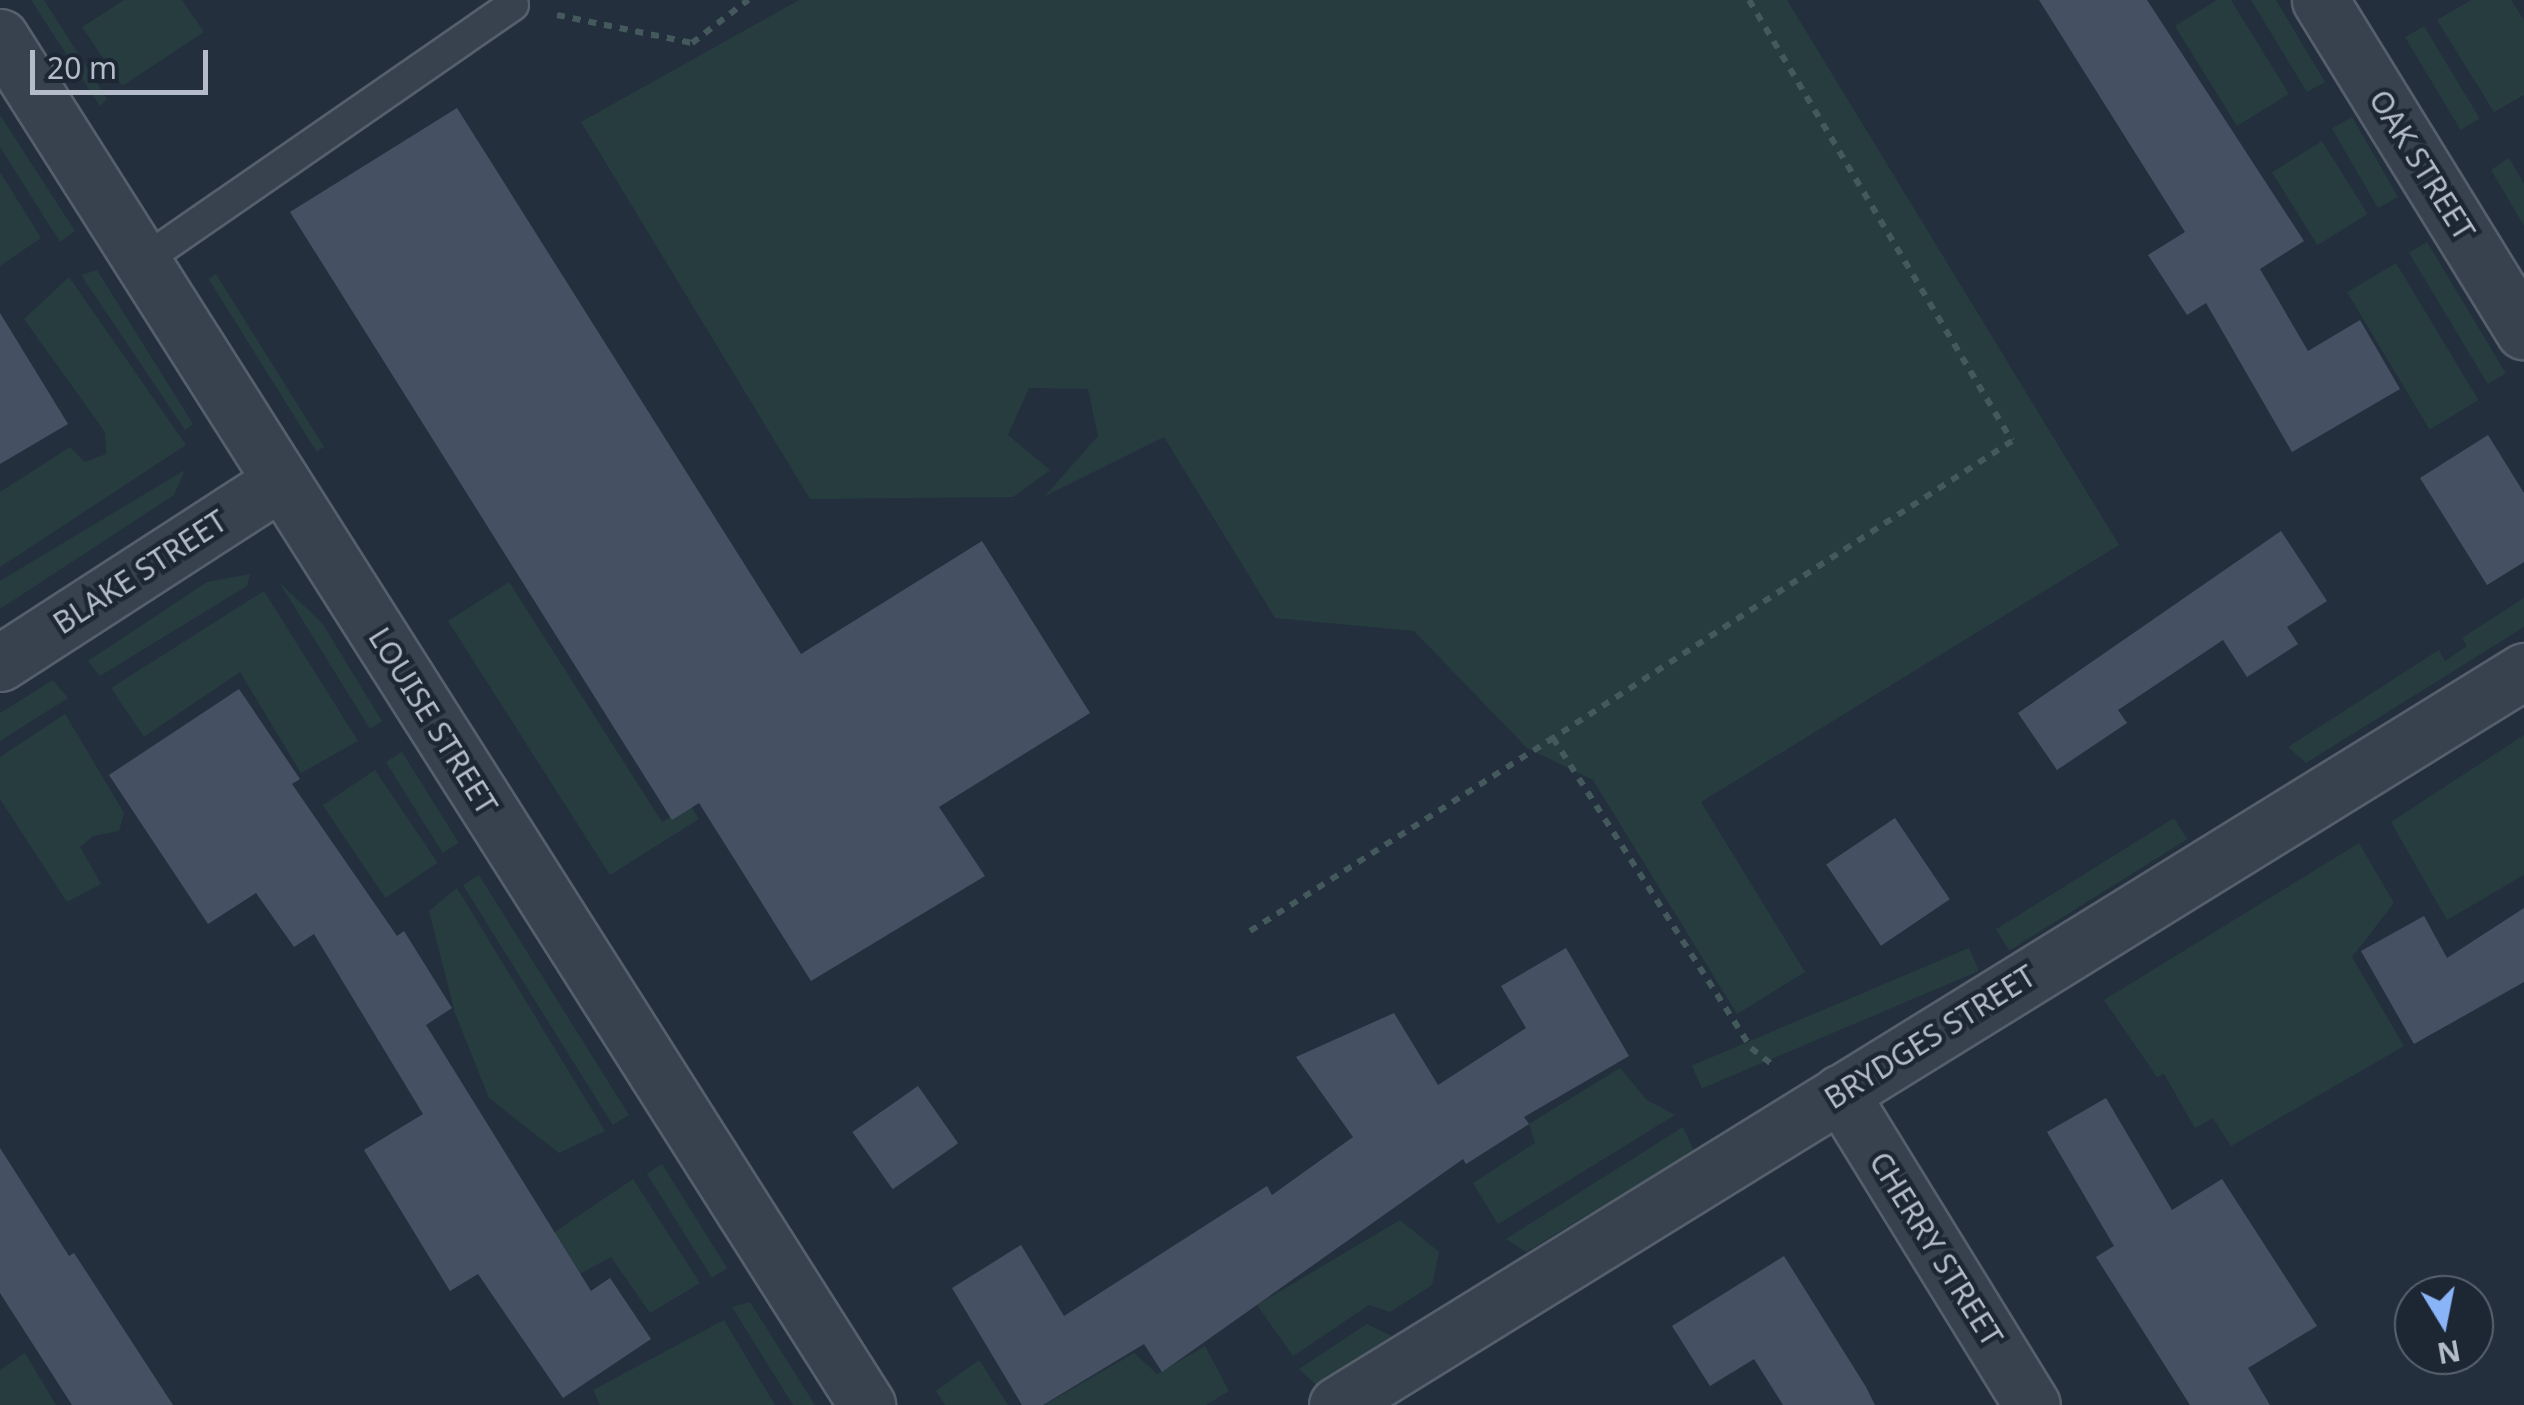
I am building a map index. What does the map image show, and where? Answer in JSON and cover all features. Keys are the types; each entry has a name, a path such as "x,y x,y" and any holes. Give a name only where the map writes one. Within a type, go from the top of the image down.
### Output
{"street":[{"name":"OAK STREET","path":"2320,0 2524,331"},
{"name":"LOUISE STREET","path":"0,36 867,1405"},
{"name":"BLAKE STREET","path":"0,662 282,481"},
{"name":"BRYDGES STREET","path":"1337,1405 2524,671"},
{"name":"CHERRY STREET","path":"1840,1093 2032,1405"}],"lane":[{"path":"142,262 513,5"}],"path":[{"path":"513,5 692,44 748,0"},
{"path":"1250,931 2012,441 1749,0"},
{"path":"1554,738 1751,1048 1773,1065"}],"green space":[{"path":"31,0 44,0 107,99 100,106"},
{"path":"124,0 182,0 204,32 122,86 82,27"},
{"path":"799,0 1787,0 2119,545 1701,802 1805,972 1737,1014 1593,780 1527,748 1414,631 1275,618 1164,437 1045,496 1098,436 1088,389 1029,388 1008,435 1050,470 1013,497 810,499 581,122"},
{"path":"2217,0 2231,0 2289,94 2237,126 2175,26"},
{"path":"2251,0 2276,0 2325,82 2307,92"},
{"path":"2471,0 2511,0 2524,20 2524,95 2494,112 2437,20"},
{"path":"2424,26 2480,119 2461,130 2405,37"},
{"path":"0,115 75,231 60,242 0,147"},
{"path":"2352,117 2398,197 2378,208 2332,129"},
{"path":"2322,141 2368,214 2318,245 2272,172"},
{"path":"2509,158 2524,184 2524,226 2491,170"},
{"path":"0,172 41,238 0,266"},
{"path":"2427,242 2506,373 2488,384 2409,253"},
{"path":"2396,263 2478,400 2430,430 2347,292"},
{"path":"97,270 193,424 185,430 81,275"},
{"path":"216,274 324,447 316,452 208,279"},
{"path":"69,277 186,445 0,567 0,492 70,447 85,462 106,454 105,432 24,319"},
{"path":"185,470 174,495 0,609 0,581"},
{"path":"250,574 247,586 100,676 88,661 207,582"},
{"path":"279,582 322,623 382,721 370,729"},
{"path":"509,582 662,822 690,805 699,819 610,875 448,621"},
{"path":"264,591 358,741 301,773 240,672 144,737 111,688"},
{"path":"2524,598 2524,627 2306,763 2288,747 2439,650 2445,661 2467,646 2462,638"},
{"path":"53,680 68,698 0,741 0,713"},
{"path":"65,714 124,813 119,831 93,836 80,847 101,884 67,902 0,799 0,757"},
{"path":"2524,735 2524,875 2447,920 2391,822"},
{"path":"402,752 459,843 443,853 386,762"},
{"path":"375,770 438,863 385,898 323,805"},
{"path":"2174,818 2187,839 2009,950 1996,929"},
{"path":"2359,843 2394,903 2352,957 2404,1046 2231,1146 2213,1118 2195,1128 2164,1074 2157,1077 2104,1000"},
{"path":"479,875 629,1115 613,1125 463,885"},
{"path":"457,888 605,1131 559,1153 489,1098 455,1013 429,911"},
{"path":"1969,948 1979,971 1702,1089 1692,1066"},
{"path":"1620,1068 1647,1100 1675,1115 1498,1224 1473,1183 1535,1143 1529,1124"},
{"path":"1683,1127 1694,1151 1526,1252 1506,1239"},
{"path":"662,1164 727,1268 712,1278 647,1174"},
{"path":"633,1179 700,1283 650,1313 611,1257 539,1296 519,1256"},
{"path":"1400,1220 1439,1252 1432,1285 1390,1312 1369,1305 1293,1356 1257,1305"},
{"path":"750,1302 815,1405 793,1405 732,1307"},
{"path":"724,1320 775,1405 600,1405 593,1390"},
{"path":"1367,1324 1392,1336 1316,1385 1299,1369"},
{"path":"1205,1346 1229,1391 1206,1405 1044,1405 1134,1353 1157,1374"},
{"path":"25,1353 56,1405 0,1405 0,1370"},
{"path":"979,1360 1008,1405 945,1405 936,1391"}],"building":[{"path":"2039,0 2147,0 2304,241 2260,269 2308,351 2360,320 2400,389 2292,452 2206,303 2187,315 2148,255 2185,232"},
{"path":"457,108 801,654 982,541 1090,713 939,807 985,876 811,981 699,803 672,820 290,212"},
{"path":"0,313 68,424 0,464"},
{"path":"2488,435 2524,493 2524,562 2487,585 2420,478"},
{"path":"2281,531 2327,601 2287,627 2298,644 2247,677 2223,640 2118,710 2127,723 2057,770 2018,713"},
{"path":"239,689 300,779 292,784 397,936 404,931 452,1008 426,1025 591,1291 610,1278 651,1339 563,1398 478,1274 450,1291 364,1150 423,1114 314,934 294,947 256,893 208,924 109,775"},
{"path":"1895,818 1950,899 1881,946 1826,864"},
{"path":"2524,908 2524,982 2414,1044 2361,951 2424,916 2447,958"},
{"path":"1566,948 1629,1056 1524,1117 1529,1124 1466,1164 1463,1159 1162,1372 1144,1344 1043,1405 1022,1405 952,1288 1021,1245 1064,1316 1267,1186 1272,1195 1353,1137 1296,1057 1394,1013 1438,1085 1526,1028 1501,986"},
{"path":"918,1086 958,1143 893,1189 852,1132"},
{"path":"2106,1098 2172,1210 2222,1179 2317,1326 2248,1368 2270,1405 2190,1405 2096,1257 2114,1246 2047,1132"},
{"path":"0,1148 69,1256 74,1253 173,1405 72,1405 0,1293"},
{"path":"1784,1256 1875,1405 1783,1405 1754,1359 1710,1386 1672,1326"}]}
